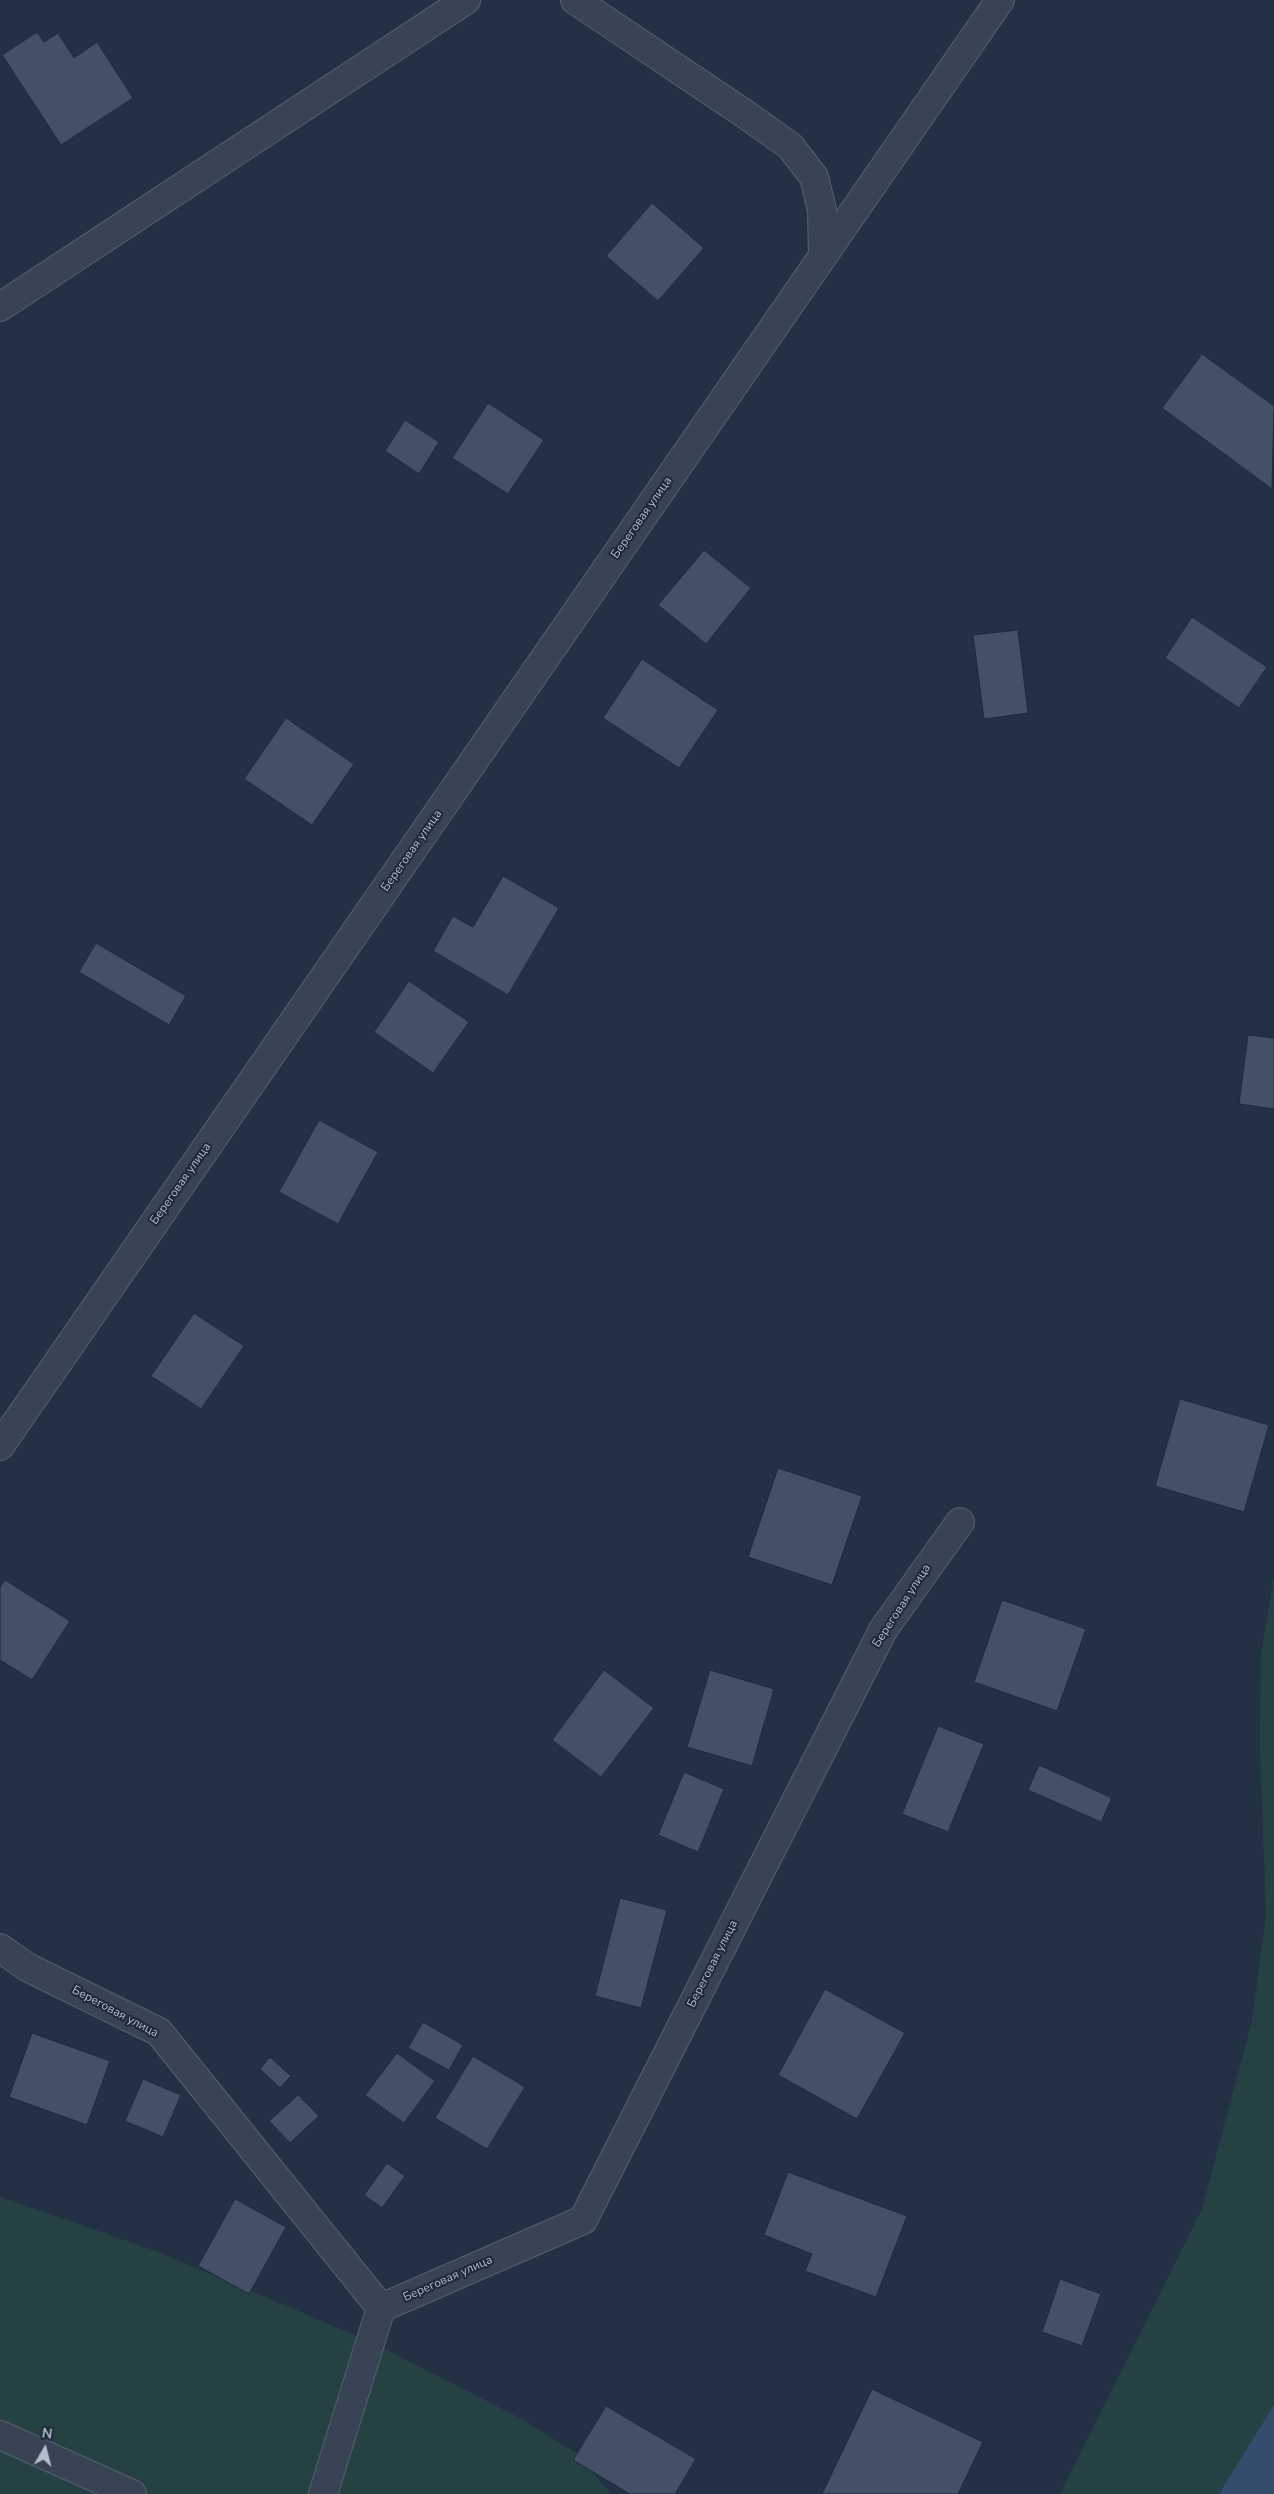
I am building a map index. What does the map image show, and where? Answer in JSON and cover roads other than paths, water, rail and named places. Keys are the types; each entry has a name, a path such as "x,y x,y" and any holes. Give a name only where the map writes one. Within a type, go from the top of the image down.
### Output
{"street":[{"path":"0,307 466,0"},
{"path":"575,0 790,146 814,176 822,210 823,256"},
{"name":"Береговая улица","path":"0,1446 1000,0"},
{"name":"Береговая улица","path":"0,1948 27,1967 159,2032 381,2308 583,2220 883,1630 960,1522"},
{"path":"323,2494 381,2308"},
{"path":"0,2435 132,2494"}],"water":[{"path":"1274,2405 1274,2494 1219,2494"}]}
